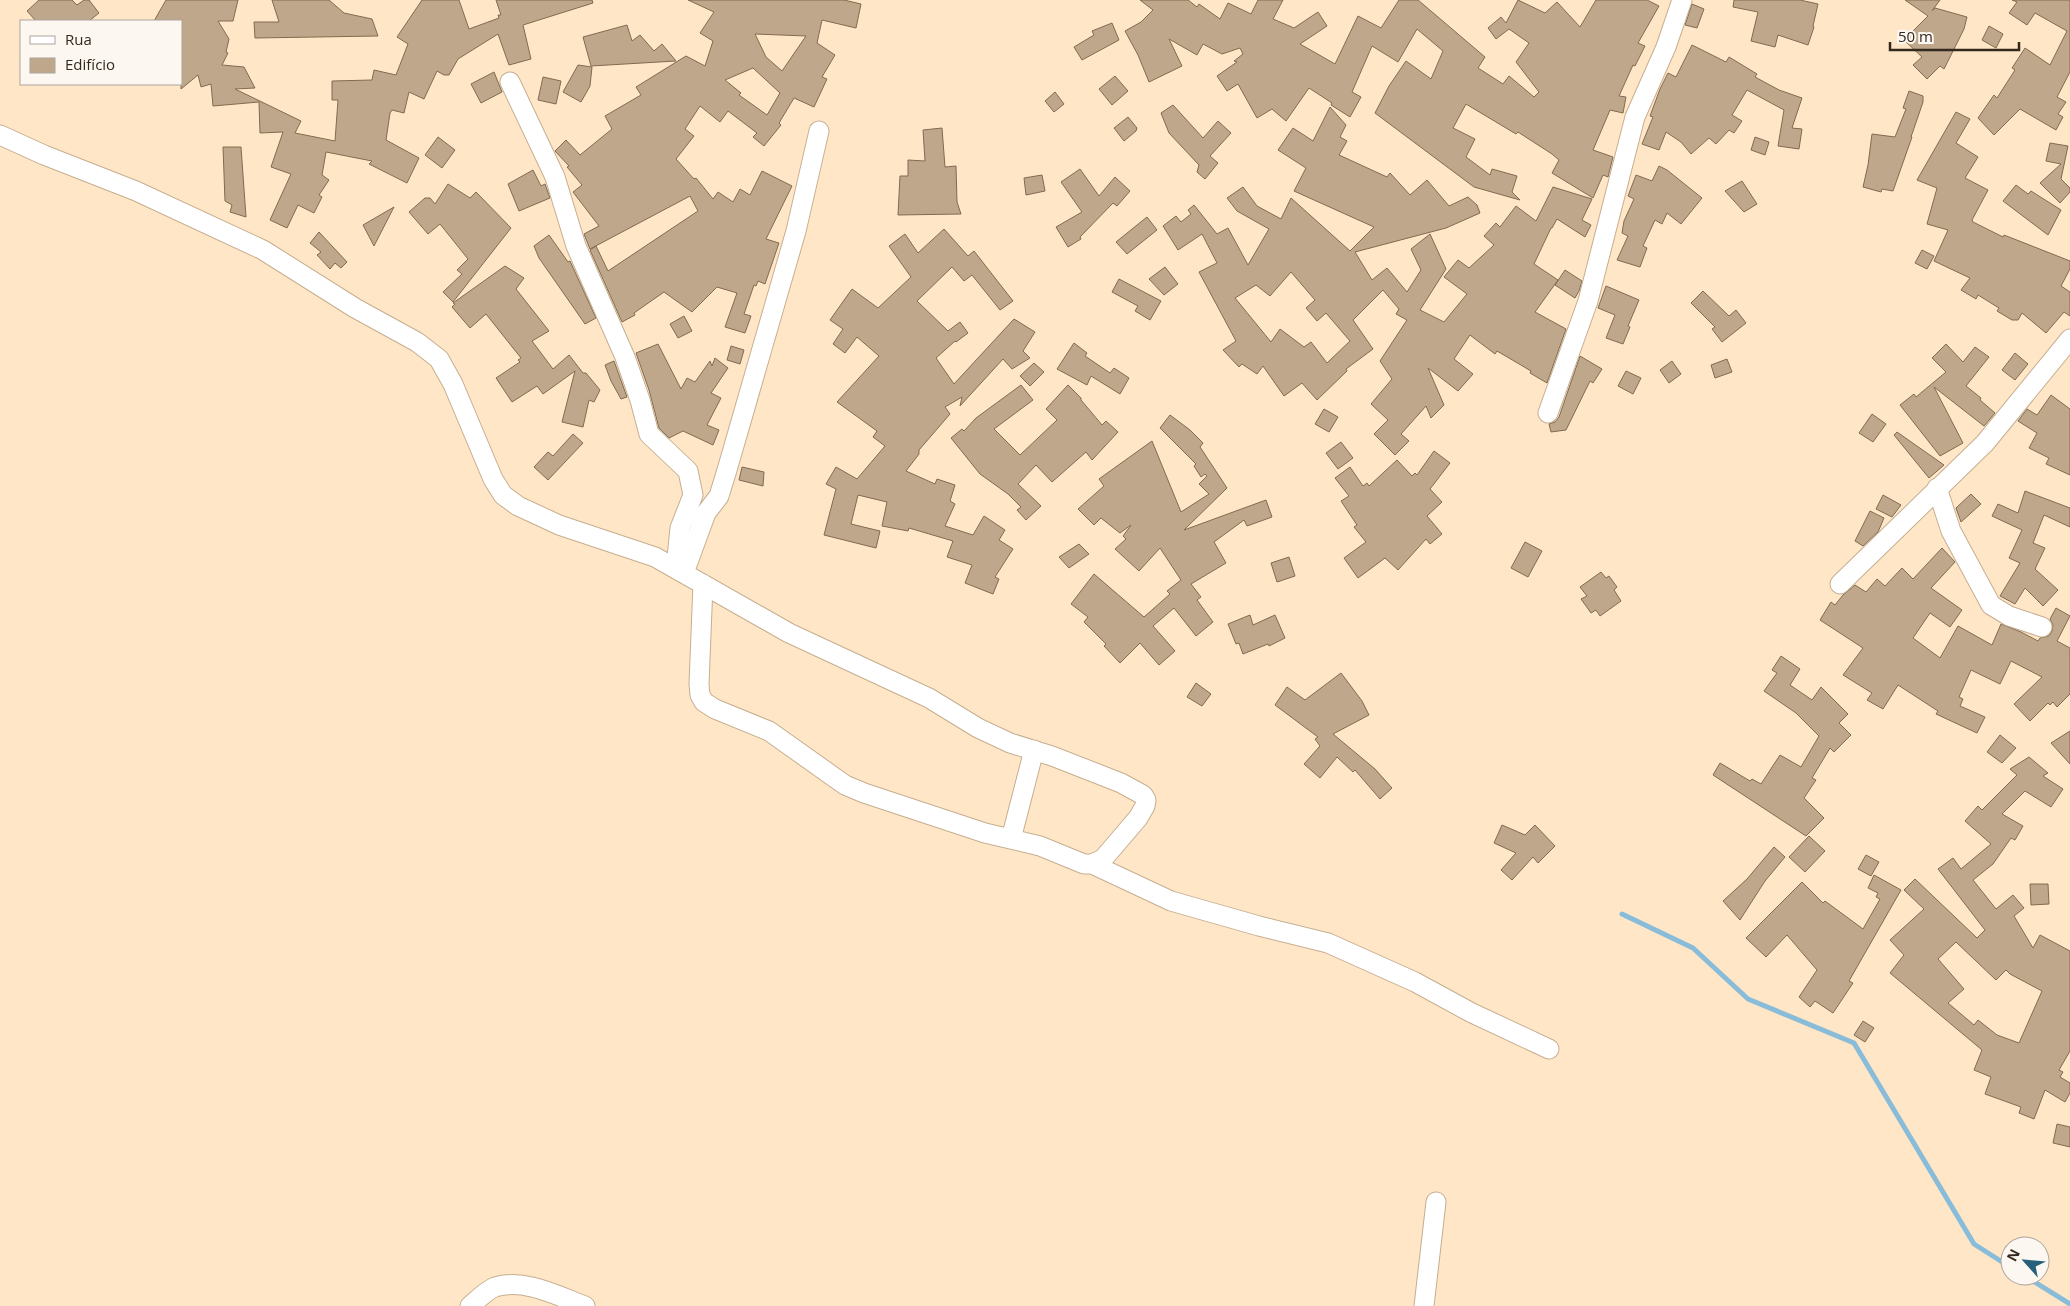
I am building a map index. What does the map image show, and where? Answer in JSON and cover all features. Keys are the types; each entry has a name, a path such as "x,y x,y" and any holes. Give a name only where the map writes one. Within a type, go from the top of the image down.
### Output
{"street":[{"path":"1548,412 1588,301 1635,117 1666,47 1682,0"},
{"path":"510,82 555,177 576,246 625,357 640,400 649,434 688,470 693,495 680,528 680,570"},
{"path":"680,570 706,513 719,496 728,470 796,232 819,131"},
{"path":"0,135 136,192 263,250 355,308 416,342 439,359 453,384 493,480 503,494 518,506 558,524 655,557 680,570 788,633 929,698 978,728 1010,743 1034,750 1121,783 1143,794 1146,800 1145,806 1138,818 1103,859 1092,864 1084,864 1040,846 975,830 845,785 769,730 715,709 704,702 700,695 699,684 703,584"},
{"path":"1840,584 1985,443 2070,339"},
{"path":"1937,488 1951,531 1991,605 2009,616 2042,626"},
{"path":"1011,839 1034,750"},
{"path":"1092,864 1170,901 1328,943 1415,982 1472,1014 1549,1049"},
{"path":"1424,1306 1436,1202"},
{"path":"470,1306 494,1288 512,1284 529,1286 585,1306"}],"building":[{"path":"39,0 72,0 77,5 84,0 89,0 99,13 90,20 35,20 27,11"},
{"path":"166,0 238,0 233,21 218,21 229,39 226,52 228,53 222,65 244,67 255,88 235,89 301,121 295,133 335,141 338,100 332,100 332,81 372,80 374,70 396,75 408,44 397,37 422,0 459,0 469,29 499,18 498,15 501,15 496,0 592,0 593,3 523,25 531,59 509,65 498,34 458,59 449,75 444,75 437,71 424,99 409,92 404,113 392,110 390,113 386,140 419,158 407,183 369,164 372,161 326,152 322,175 329,180 319,195 322,197 314,213 298,205 287,228 270,220 291,174 271,167 283,132 260,133 259,102 213,106 211,84 201,87 198,75 181,89 182,20 155,20"},
{"path":"272,0 329,0 344,13 372,19 378,36 255,38 254,22 279,22"},
{"path":"688,0 844,0 861,4 856,28 822,20 817,43 835,55 822,77 827,79 814,107 794,98 779,123 781,125 764,146 753,137 757,133 728,111 720,122 700,106 685,129 694,136 676,159 694,179 696,178 713,199 718,192 733,202 740,189 750,195 762,171 792,186 766,239 779,243 765,284 758,281 756,286 754,285 744,314 751,316 745,333 725,327 737,293 717,287 692,312 664,292 634,313 635,315 622,322 590,250 596,246 608,271 698,211 690,196 590,249 584,234 599,226 573,192 582,185 567,167 569,166 555,151 566,140 580,155 612,129 605,116 641,95 636,87 686,56 705,66 713,41 700,33 714,12","holes":["755,34 806,36 782,71 766,57","753,68 780,93 767,115 739,95 741,93 725,80"]},
{"path":"1140,0 1188,0 1197,7 1199,4 1220,19 1228,3 1251,14 1258,0 1283,0 1273,19 1294,28 1318,12 1327,26 1300,44 1335,64 1358,16 1381,28 1399,0 1418,0 1485,57 1478,68 1503,84 1509,76 1534,97 1539,92 1516,62 1529,43 1509,29 1496,39 1488,28 1501,17 1506,23 1518,0 1545,13 1557,2 1580,27 1596,0 1647,0 1659,6 1638,43 1645,46 1635,66 1633,65 1619,96 1626,97 1623,113 1610,110 1593,150 1613,157 1608,177 1603,175 1593,198 1552,173 1559,160 1552,154 1518,132 1516,134 1466,104 1453,128 1475,139 1466,157 1490,175 1492,169 1517,176 1512,192 1520,200 1474,187 1375,113 1389,86 1406,61 1431,79 1443,51 1417,29 1398,62 1372,46 1352,92 1361,97 1350,117 1309,88 1286,121 1272,109 1257,118 1238,84 1227,91 1217,76 1237,62 1234,61 1243,54 1240,48 1222,54 1203,44 1197,55 1169,39 1182,66 1149,82 1138,55 1125,31 1141,22 1153,10"},
{"path":"1734,0 1800,0 1818,4 1814,27 1808,45 1778,35 1775,47 1751,41 1758,12 1733,7"},
{"path":"1905,0 1940,0 1932,11 1935,8 1967,17 1964,29 1944,69 1940,66 1927,79 1913,65 1922,57 1904,40 1928,16"},
{"path":"2012,0 2070,0 2070,72 2057,97 2066,102 2058,114 2063,117 2056,130 2020,109 1994,135 1978,118 1994,95 1997,98 2015,70 2012,68 2025,48 2050,65 2067,31 2035,13 2027,25 2009,13 2017,2"},
{"path":"1692,4 1704,9 1697,28 1685,25"},
{"path":"1112,23 1119,40 1082,60 1074,47 1094,35 1092,31"},
{"path":"627,25 632,41 640,35 654,51 662,44 676,61 591,66 583,37"},
{"path":"1989,26 2003,34 1996,48 1982,40"},
{"path":"1692,45 1726,62 1729,57 1757,74 1755,77 1779,90 1802,98 1792,128 1802,129 1799,149 1778,146 1784,110 1747,90 1732,115 1742,121 1734,133 1729,130 1716,144 1709,138 1691,154 1681,142 1666,132 1659,150 1642,144 1653,117 1650,116 1668,73 1676,77"},
{"path":"578,65 592,67 590,86 581,102 563,92"},
{"path":"494,72 502,92 481,103 471,84"},
{"path":"1115,76 1128,91 1112,105 1099,89"},
{"path":"543,77 561,81 556,104 538,100"},
{"path":"1909,91 1923,96 1923,102 1893,191 1882,189 1881,192 1863,187 1872,134 1895,137 1906,109 1903,108"},
{"path":"1055,92 1064,104 1054,112 1045,101"},
{"path":"1173,105 1203,138 1218,121 1231,133 1210,156 1218,163 1205,179 1197,172 1199,165 1169,133 1161,113"},
{"path":"1330,107 1346,125 1340,137 1347,141 1339,155 1387,177 1390,173 1410,195 1427,180 1449,206 1468,197 1477,205 1480,213 1446,228 1355,252 1372,280 1387,268 1407,292 1421,270 1411,249 1430,234 1446,269 1420,310 1444,322 1467,294 1444,277 1458,260 1469,268 1494,245 1484,236 1496,223 1500,227 1516,206 1536,221 1553,187 1592,199 1582,220 1591,225 1585,237 1557,219 1534,264 1558,280 1535,312 1566,329 1547,383 1497,351 1495,354 1470,335 1454,359 1473,374 1458,391 1428,368 1444,405 1431,418 1426,406 1401,434 1409,441 1395,455 1374,434 1388,420 1371,404 1392,379 1380,361 1407,320 1396,314 1399,309 1383,290 1353,320 1373,349 1346,369 1347,371 1317,400 1302,383 1284,396 1263,366 1257,374 1242,364 1239,367 1223,350 1236,341 1199,272 1217,263 1202,234 1178,250 1163,226 1176,216 1181,222 1191,214 1188,210 1194,205 1217,234 1228,228 1248,265 1269,229 1237,211 1227,198 1243,187 1257,206 1281,219 1291,198 1350,251 1374,227 1294,191 1306,168 1278,150 1293,128 1313,141","holes":["1291,272 1315,300 1306,308 1317,321 1326,313 1350,341 1327,363 1311,342 1304,347 1280,329 1271,342 1235,298 1256,285 1270,296"]},
{"path":"1956,112 1970,119 1956,143 1978,157 1965,178 1988,190 1972,220 1973,222 2003,237 2004,235 2070,261 2070,269 2061,286 2070,292 2070,316 2064,312 2046,333 2022,313 2018,320 2012,320 1997,311 1999,308 1978,295 1976,299 1961,290 1970,278 1934,261 1948,230 1927,224 1937,188 1917,180"},
{"path":"1128,117 1137,128 1124,141 1114,128"},
{"path":"942,128 945,167 956,166 957,202 961,214 898,215 900,176 908,176 908,160 925,161 923,130"},
{"path":"438,137 455,150 442,168 425,155"},
{"path":"1755,137 1769,142 1765,155 1751,150"},
{"path":"2050,143 2068,146 2061,179 2070,188 2070,192 2060,203 2040,183 2061,164 2046,161"},
{"path":"223,147 241,147 246,217 230,212 232,205 225,201"},
{"path":"1659,166 1667,170 1702,198 1681,224 1667,213 1662,224 1655,220 1643,246 1647,248 1640,267 1617,260 1628,236 1622,233 1624,221 1634,199 1628,196 1636,175 1652,181"},
{"path":"1080,169 1099,196 1115,177 1130,191 1117,206 1113,203 1080,237 1081,239 1068,247 1056,227 1082,212 1061,182"},
{"path":"533,170 541,186 545,184 550,198 519,211 508,184"},
{"path":"1042,175 1045,191 1026,195 1024,178"},
{"path":"1742,181 1757,204 1744,212 1725,191"},
{"path":"448,184 470,198 476,192 511,228 453,302 443,292 462,274 457,270 468,259 440,224 428,234 409,212 425,198 430,198 435,204"},
{"path":"2016,185 2028,194 2031,191 2061,210 2048,235 2003,201"},
{"path":"394,207 374,246 363,225"},
{"path":"1147,217 1157,230 1127,254 1116,242"},
{"path":"944,229 968,256 974,251 1013,301 1000,310 972,275 964,281 952,267 917,301 948,331 960,322 968,333 955,341 936,358 954,384 1014,319 1035,332 1023,351 1030,358 1012,369 1003,359 960,406 962,397 945,407 950,414 919,450 919,454 906,471 935,484 937,479 955,485 950,501 955,504 945,526 973,535 984,516 1005,530 999,540 1013,549 995,577 999,579 993,594 965,583 972,565 947,557 953,541 909,528 908,531 882,526 887,502 858,495 851,524 880,531 876,548 824,535 836,489 826,484 836,467 857,479 885,446 873,437 877,431 837,402 879,356 857,337 845,353 833,344 843,329 830,320 852,289 878,308 911,277 889,246 905,234 918,253"},
{"path":"319,232 347,262 341,268 335,263 330,269 317,255 321,252 310,243"},
{"path":"549,235 568,262 570,261 596,318 585,324 539,258 534,246"},
{"path":"1922,250 1934,256 1927,269 1915,263"},
{"path":"505,266 524,278 516,289 549,331 532,341 553,369 569,355 600,390 594,402 589,400 583,427 562,422 575,371 543,394 537,386 512,402 496,378 520,362 518,360 521,358 486,314 470,328 452,307 455,304 453,303"},
{"path":"1165,267 1178,284 1164,295 1149,279"},
{"path":"1565,270 1582,281 1575,298 1555,285"},
{"path":"1119,279 1161,301 1150,320 1135,311 1138,306 1112,292"},
{"path":"1606,286 1639,300 1623,344 1606,338 1615,315 1598,308"},
{"path":"1703,291 1729,316 1736,310 1746,323 1722,342 1712,329 1715,327 1691,303"},
{"path":"684,316 692,331 678,338 670,324"},
{"path":"1074,343 1087,353 1085,356 1110,373 1114,368 1129,378 1120,394 1091,376 1087,385 1057,369"},
{"path":"658,344 681,389 687,378 695,382 710,361 712,366 715,358 728,368 711,393 721,398 707,425 719,430 713,445 683,431 669,438 659,428 649,390 636,353"},
{"path":"1946,344 1963,362 1975,347 1989,357 1966,386 1995,413 1984,426 1934,387 1963,443 1940,456 1900,405 1914,394 1916,397 1946,372 1932,358"},
{"path":"731,346 744,350 740,364 727,360"},
{"path":"2015,353 2028,364 2015,380 2002,370"},
{"path":"1580,356 1602,369 1593,383 1590,381 1566,430 1551,432 1549,424 1555,422 1559,417"},
{"path":"1727,359 1732,372 1715,378 1711,365"},
{"path":"614,361 627,397 621,399 605,365"},
{"path":"1672,361 1681,374 1669,383 1660,370"},
{"path":"1034,363 1044,372 1030,386 1020,376"},
{"path":"1626,371 1641,378 1633,394 1618,386"},
{"path":"1021,385 1033,400 994,429 1020,455 1057,420 1046,409 1068,385 1102,425 1106,421 1118,432 1092,460 1086,452 1052,482 1036,465 1018,484 1041,506 1026,520 1017,510 1021,507 1008,494 980,474 951,438 962,429 964,431 976,418"},
{"path":"2051,395 2070,409 2070,475 2046,464 2049,458 2029,448 2037,433 2018,421 2027,409 2037,415"},
{"path":"1324,409 1338,417 1329,432 1315,424"},
{"path":"1872,414 1886,424 1873,442 1859,433"},
{"path":"1170,415 1190,430 1203,443 1200,447 1227,488 1184,530 1266,500 1272,517 1247,526 1244,520 1214,542 1226,563 1191,584 1201,597 1197,600 1213,622 1196,636 1174,608 1153,626 1175,651 1159,665 1140,643 1120,663 1104,646 1106,644 1084,622 1088,617 1071,604 1094,574 1144,617 1170,594 1167,591 1181,580 1160,548 1139,571 1115,549 1126,539 1123,536 1131,525 1120,533 1101,518 1094,525 1078,509 1104,486 1099,479 1152,441 1181,512 1209,494 1199,484 1207,476 1205,474 1201,477 1194,466 1196,464 1160,428"},
{"path":"1897,432 1944,465 1929,478 1894,435"},
{"path":"573,434 583,443 548,480 534,467 548,452 553,456"},
{"path":"1341,442 1353,458 1338,469 1326,453"},
{"path":"1434,451 1450,463 1430,489 1442,502 1427,516 1442,534 1430,544 1426,539 1398,570 1385,558 1358,578 1344,558 1366,542 1354,527 1357,525 1341,501 1349,496 1335,478 1350,467 1363,486 1367,483 1369,486 1397,460 1412,476 1415,473 1417,475"},
{"path":"742,467 764,472 763,486 739,480"},
{"path":"2025,491 2070,508 2070,527 2044,515 2033,543 2045,548 2035,569 2058,590 2043,606 2025,588 2015,604 2000,596 2020,563 2009,558 2022,530 1992,516 1998,504 2018,513"},
{"path":"1971,494 1981,504 1961,522 1956,508"},
{"path":"1883,495 1901,505 1892,517 1876,509"},
{"path":"1870,511 1884,518 1878,532 1863,546 1855,541"},
{"path":"1525,542 1542,551 1528,577 1511,568"},
{"path":"1079,544 1089,554 1069,568 1059,557"},
{"path":"1942,548 1955,562 1931,588 1962,610 1950,627 1930,613 1913,638 1940,658 1958,626 1992,645 2001,624 2038,641 2040,638 2049,636 2052,631 2053,625 2050,619 2056,608 2070,616 2057,641 2070,648 2070,694 2057,707 2053,702 2050,705 2048,703 2030,721 2014,704 2042,677 2011,661 2000,684 1971,670 1959,697 1963,699 1960,706 1985,717 1977,733 1936,714 1938,711 1898,685 1883,709 1867,700 1872,693 1843,675 1863,648 1820,620 1831,602 1835,605 1855,585 1866,592 1877,579 1885,586 1902,568 1913,579"},
{"path":"1289,557 1295,576 1277,582 1271,563"},
{"path":"1601,572 1606,578 1609,576 1617,587 1614,590 1621,601 1600,616 1596,610 1591,613 1581,599 1587,596 1580,587"},
{"path":"1250,615 1253,625 1275,615 1285,638 1269,646 1268,644 1243,654 1239,643 1236,644 1228,624"},
{"path":"1781,656 1800,669 1790,685 1812,700 1821,687 1848,714 1839,723 1851,735 1834,752 1830,748 1812,778 1816,780 1804,798 1824,818 1806,836 1713,775 1720,763 1750,781 1752,779 1761,784 1780,755 1801,767 1819,736 1796,713 1764,691 1777,673 1772,670"},
{"path":"1341,673 1362,701 1369,715 1333,734 1375,769 1392,788 1380,799 1355,770 1353,772 1337,757 1320,778 1304,764 1320,746 1315,739 1318,737 1275,705 1287,687 1305,700"},
{"path":"1196,683 1211,694 1202,706 1187,697"},
{"path":"2070,731 2070,764 2051,743"},
{"path":"2000,735 2016,748 2002,763 1987,752"},
{"path":"2029,757 2048,773 2043,776 2063,789 2051,807 2025,791 2002,814 2023,826 2015,840 2011,838 1993,864 1973,880 1996,909 2013,895 2024,908 2014,916 2033,948 2040,935 2070,951 2070,1051 2059,1070 2063,1072 2060,1077 2070,1083 2070,1093 2065,1102 2045,1090 2034,1119 2019,1113 2021,1107 1985,1094 1991,1077 1974,1070 1982,1050 1890,973 1904,955 1890,940 1924,909 1904,890 1915,879 1977,938 1985,930 1938,869 1953,858 1961,869 1991,844 1965,821 1978,806 1982,810 2017,775 2010,769","holes":["1956,942 1996,980 2006,970 2042,991 2019,1043 1997,1035 1978,1020 1974,1025 1948,1003 1964,989 1938,959"]},
{"path":"1502,825 1525,835 1535,825 1555,846 1538,863 1533,857 1512,880 1501,870 1516,853 1494,843"},
{"path":"1809,836 1825,851 1805,872 1789,857"},
{"path":"1774,847 1785,857 1765,881 1740,920 1723,901 1747,879"},
{"path":"1866,855 1879,862 1871,876 1858,869"},
{"path":"1874,875 1901,890 1849,981 1853,983 1833,1013 1815,1001 1810,1007 1799,997 1817,970 1787,935 1766,957 1746,938 1802,882 1823,903 1825,901 1863,929 1880,899 1876,897 1878,893 1868,888"},
{"path":"2030,884 2048,884 2049,904 2031,905"},
{"path":"1863,1021 1874,1028 1865,1042 1854,1035"},
{"path":"2057,1124 2070,1127 2070,1147 2053,1143"}],"waterway":[{"path":"1622,914 1693,948 1748,999 1854,1043 1974,1244 2000,1261"},
{"path":"2041,1286 2070,1304"}]}
